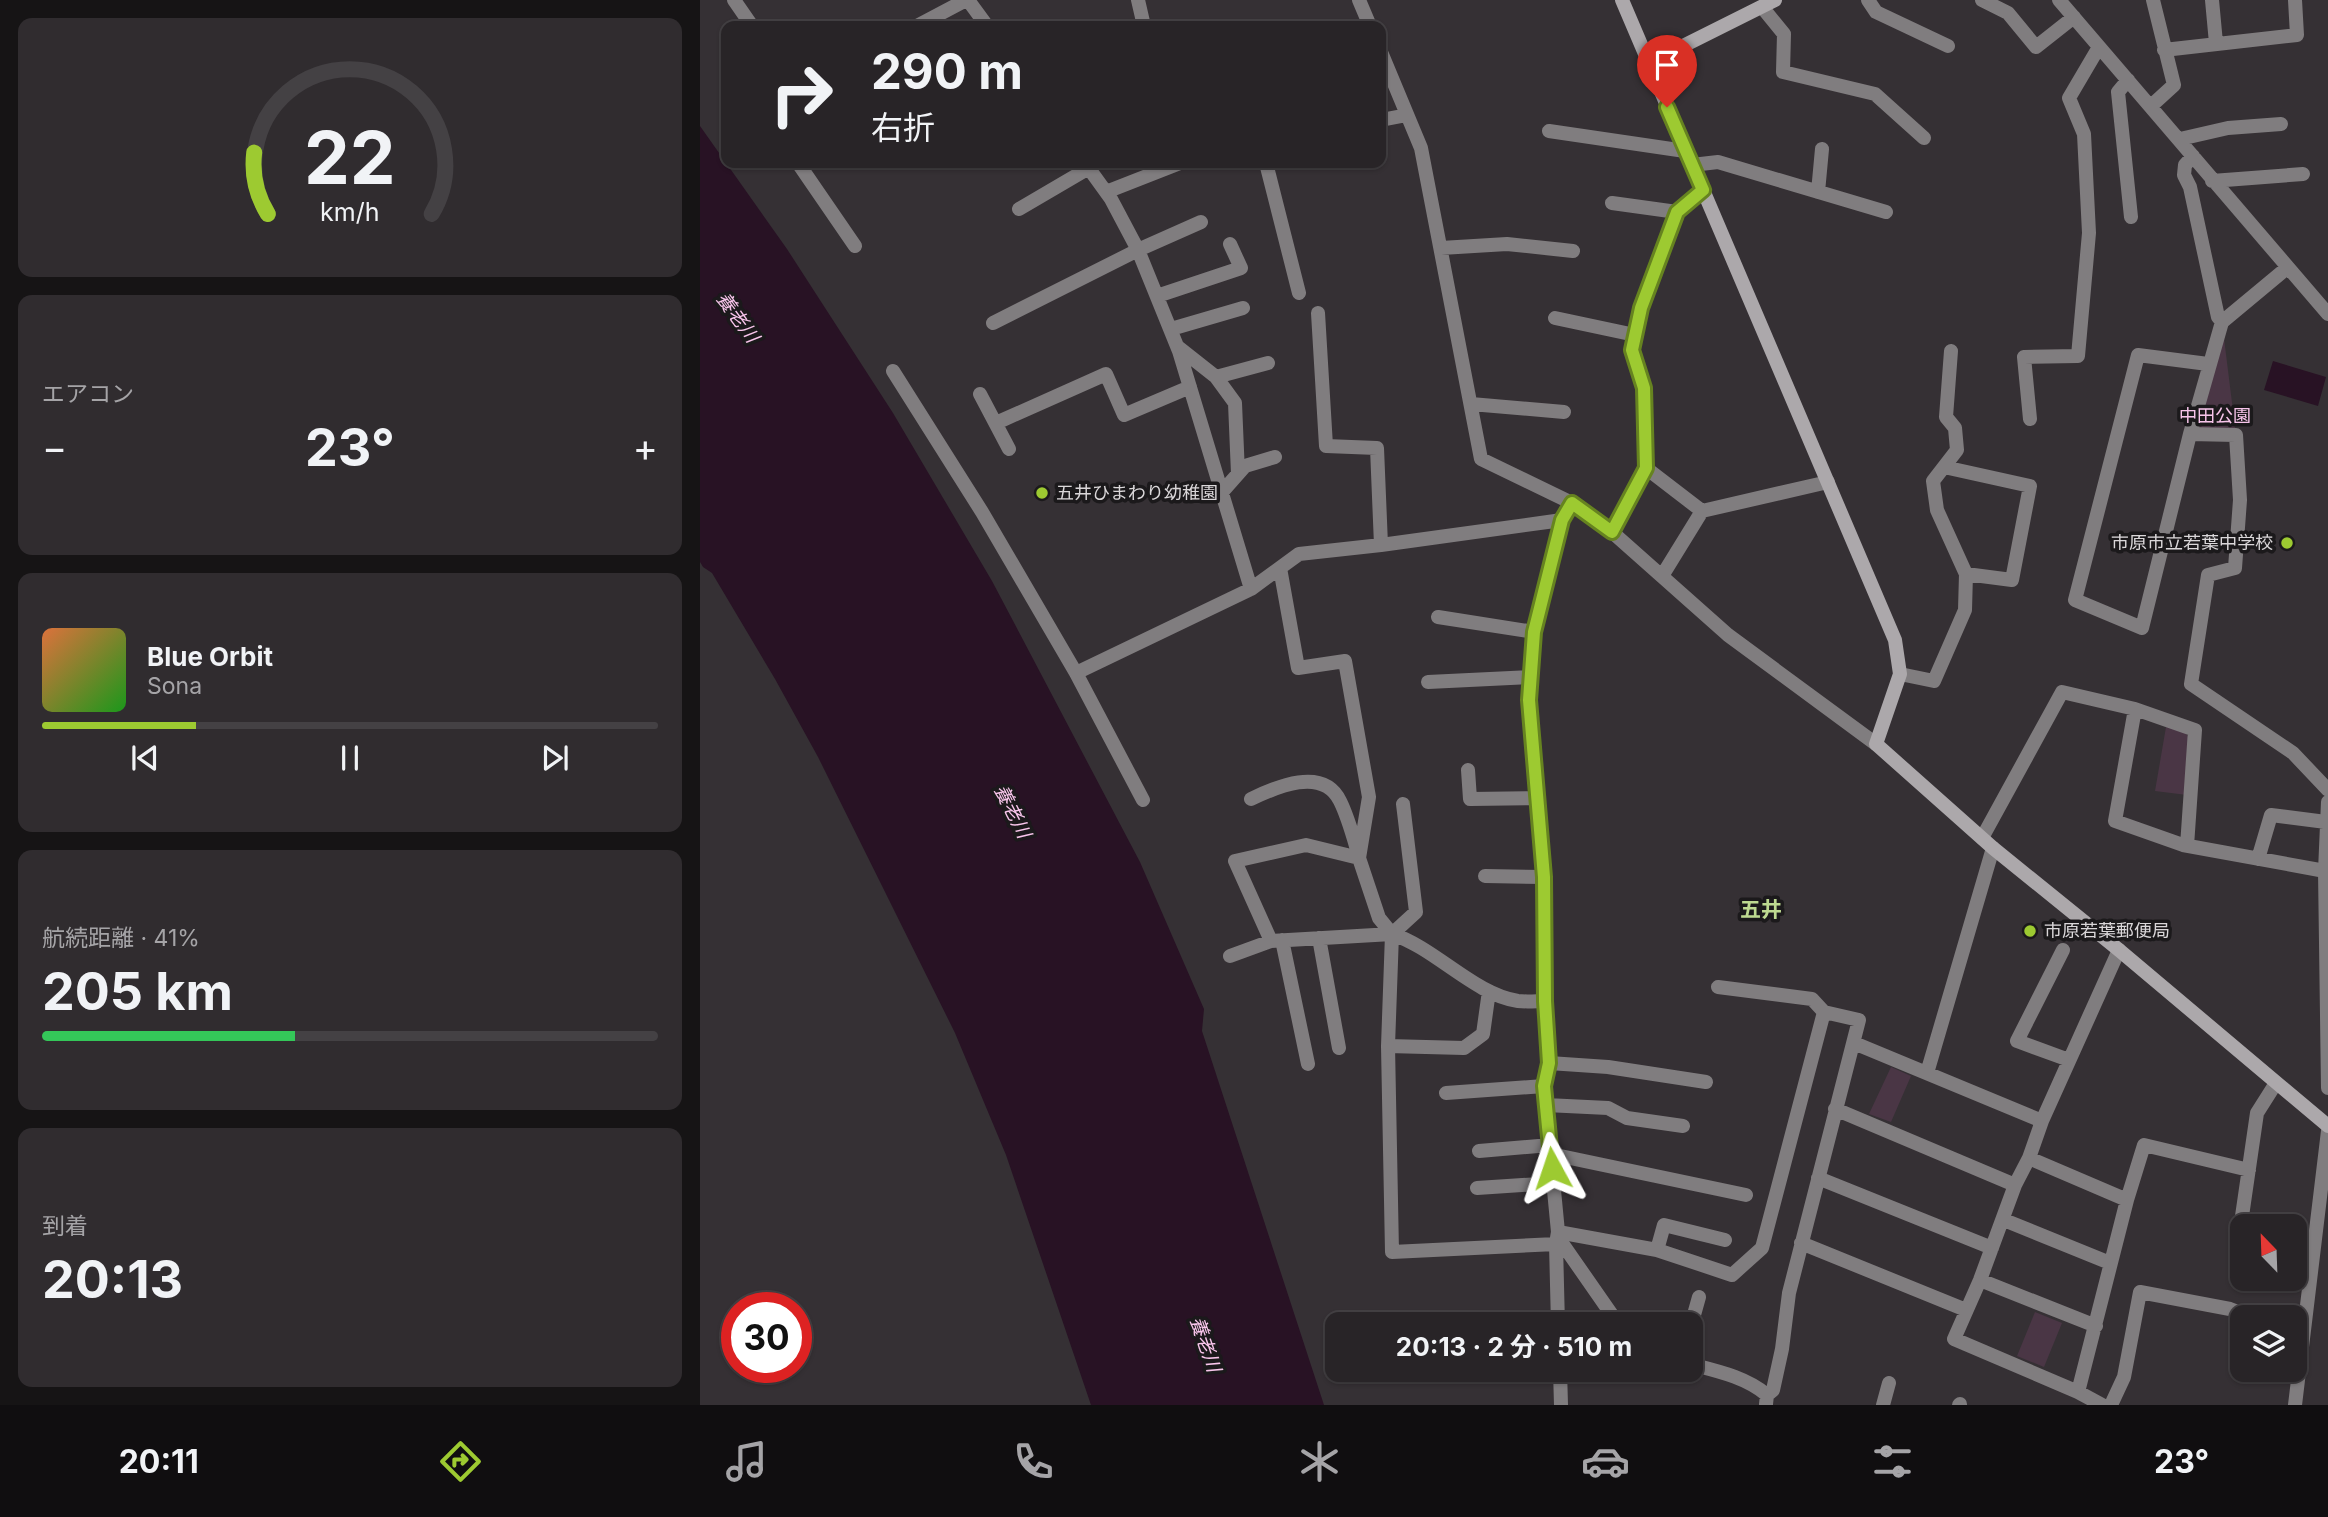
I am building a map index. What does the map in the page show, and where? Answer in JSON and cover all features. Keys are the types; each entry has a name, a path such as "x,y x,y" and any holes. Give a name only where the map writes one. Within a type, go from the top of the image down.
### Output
{"street":[{"path":"734,0 749,21"},
{"path":"927,21 967,0 983,21"},
{"path":"1138,0 1142,21"},
{"path":"1359,0 1368,21"},
{"path":"1622,0 1895,640 1900,674 1876,744"},
{"path":"1868,0 1876,12 1948,46"},
{"path":"1982,0 2008,13 2036,47 2074,17"},
{"path":"2059,0 2328,314"},
{"path":"2151,106 2174,85 2153,0"},
{"path":"2212,0 2216,43"},
{"path":"2164,50 2297,35 2295,0"},
{"path":"1649,63 1768,3 1784,34 1783,72 1875,94 1924,138"},
{"path":"2030,419 2024,357 2078,356 2089,233 2084,134 2069,98 2099,47"},
{"path":"1386,64 1421,148 1481,459 1572,503 1612,532 1728,635 1876,744 1988,843 2119,950 2328,1129 2302,1305"},
{"path":"2128,80 2119,92 2131,217"},
{"path":"1386,119 1407,115"},
{"path":"2180,139 2228,128 2281,124"},
{"path":"1549,131 1718,162 1886,212"},
{"path":"1818,192 1822,149"},
{"path":"2193,156 2185,165 2185,175 2190,187 2218,317 2222,322"},
{"path":"802,168 855,246"},
{"path":"1019,209 1082,168"},
{"path":"1089,168 1106,192 1138,250 1171,329 1251,589"},
{"path":"1106,192 1167,168"},
{"path":"1267,168 1299,293"},
{"path":"2212,181 2303,174"},
{"path":"1612,532 1646,468 1644,388 1632,350 1641,308 1677,212 1703,190"},
{"path":"1612,203 1677,212"},
{"path":"993,323 1138,250 1201,222"},
{"path":"1157,296 1241,268 1230,244"},
{"path":"1441,248 1507,244 1573,251"},
{"path":"2208,364 2138,355 2075,600 2142,628 2208,364 2222,322 2287,268"},
{"path":"1171,329 1242,308"},
{"path":"1318,313 1326,446 1377,448 1381,545"},
{"path":"1555,318 1635,335"},
{"path":"1177,346 1216,377 1235,403 1238,474"},
{"path":"1900,674 1934,681 1965,610 1966,574 1937,510 1933,481 1957,450 1955,428 1946,417 1951,351"},
{"path":"1216,377 1268,363"},
{"path":"893,371 982,512 1076,673 1143,800"},
{"path":"996,424 1106,374 1124,415 1190,387"},
{"path":"980,394 1009,449"},
{"path":"1471,404 1564,412"},
{"path":"2190,434 2236,435 2240,500 2235,568 2208,575 2191,684 2293,753 2328,790"},
{"path":"1222,492 1245,466 1275,457"},
{"path":"1944,467 2030,486 2012,580 1966,574"},
{"path":"1646,468 1702,511"},
{"path":"1662,576 1702,511 1828,482"},
{"path":"1559,1312 1557,1238 1544,1086 1549,1063 1545,1001 1544,877 1529,700 1534,632 1562,520 1572,503"},
{"path":"1076,673 1251,589 1299,554 1562,520"},
{"path":"1280,568 1298,668 1345,660 1369,797 1359,858"},
{"path":"1438,617 1534,632"},
{"path":"1428,682 1531,677"},
{"path":"1927,1073 1988,843 2062,692 2135,709 2195,730 2187,846"},
{"path":"2135,709 2115,821 2187,846 2325,871"},
{"path":"1468,769 1470,799 1536,798"},
{"path":"1251,799 1271,789 1306,780 1324,785 1339,798 1379,918 1392,934 1388,1046 1392,1252 1557,1238 1657,1250 1732,1275 1762,1248 1824,1012"},
{"path":"2328,802 2325,871 2328,1088"},
{"path":"1392,934 1416,912 1403,804"},
{"path":"2258,859 2271,816 2326,822"},
{"path":"1308,1064 1276,940 1235,861 1306,845 1359,858"},
{"path":"1485,876 1544,877"},
{"path":"1230,956 1276,940 1392,934 1409,939 1489,991 1517,1001 1545,1001"},
{"path":"1319,938 1339,1048"},
{"path":"2063,950 2017,1041 2069,1060"},
{"path":"2102,1405 1954,1339 2042,1121 2119,950"},
{"path":"1703,1367 1731,1375 1758,1387 1767,1400 1773,1390 1789,1293 1859,1020 1824,1012 1812,999 1718,987"},
{"path":"1388,1046 1464,1048 1483,1034 1489,991"},
{"path":"1854,1043 2042,1121"},
{"path":"1549,1063 1608,1067 1706,1082"},
{"path":"2242,1214 2257,1113 2276,1083"},
{"path":"1446,1094 1544,1086"},
{"path":"1546,1105 1608,1108 1627,1118 1683,1126"},
{"path":"1835,1109 2015,1185"},
{"path":"2078,1392 2126,1200 2144,1145 2249,1170"},
{"path":"1479,1151 1550,1149 1746,1195"},
{"path":"2029,1158 2126,1200"},
{"path":"1818,1178 1992,1248"},
{"path":"1477,1188 1553,1183"},
{"path":"2004,1220 2110,1263"},
{"path":"1657,1250 1664,1225 1726,1240"},
{"path":"1557,1238 1610,1312"},
{"path":"1801,1243 1966,1310"},
{"path":"1980,1280 2096,1325"},
{"path":"2111,1405 2124,1377 2140,1292 2230,1309"},
{"path":"1695,1312 1699,1297"},
{"path":"1560,1382 1561,1405"},
{"path":"2295,1405 2296,1382"},
{"path":"1883,1405 1889,1383"}],"green space":[{"name":"中田公園","path":"2222,322 2236,435 2190,434"},
{"path":"2166,727 2184,731 2189,738 2187,795 2155,791"},
{"path":"1891,1067 1911,1076 1891,1122 1869,1114"},
{"path":"2035,1312 2062,1323 2044,1367 2017,1356"}],"water":[{"name":"養老川","path":"700,126 721,156 721,168 730,168 787,249 893,413 992,581 1140,862 1204,1009 1202,1031 1324,1405 1091,1405 1006,1155 955,1033 818,757 712,573 700,562"},
{"path":"2273,361 2326,377 2318,406 2264,390"}],"place":[{"name":"五井ひまわり幼稚園","path":"1042,493"},
{"name":"市原市立若葉中学校","path":"2287,543"},
{"name":"市原若葉郵便局","path":"2030,931"}],"district":[{"name":"五井","path":"1761,910"}],"route":[{"path":"1552,1168 1544,1086 1549,1063 1545,1001 1544,877 1529,700 1534,632 1562,520 1572,503 1612,532 1646,468 1644,388 1632,350 1641,308 1677,212 1703,190 1667,107"}]}
